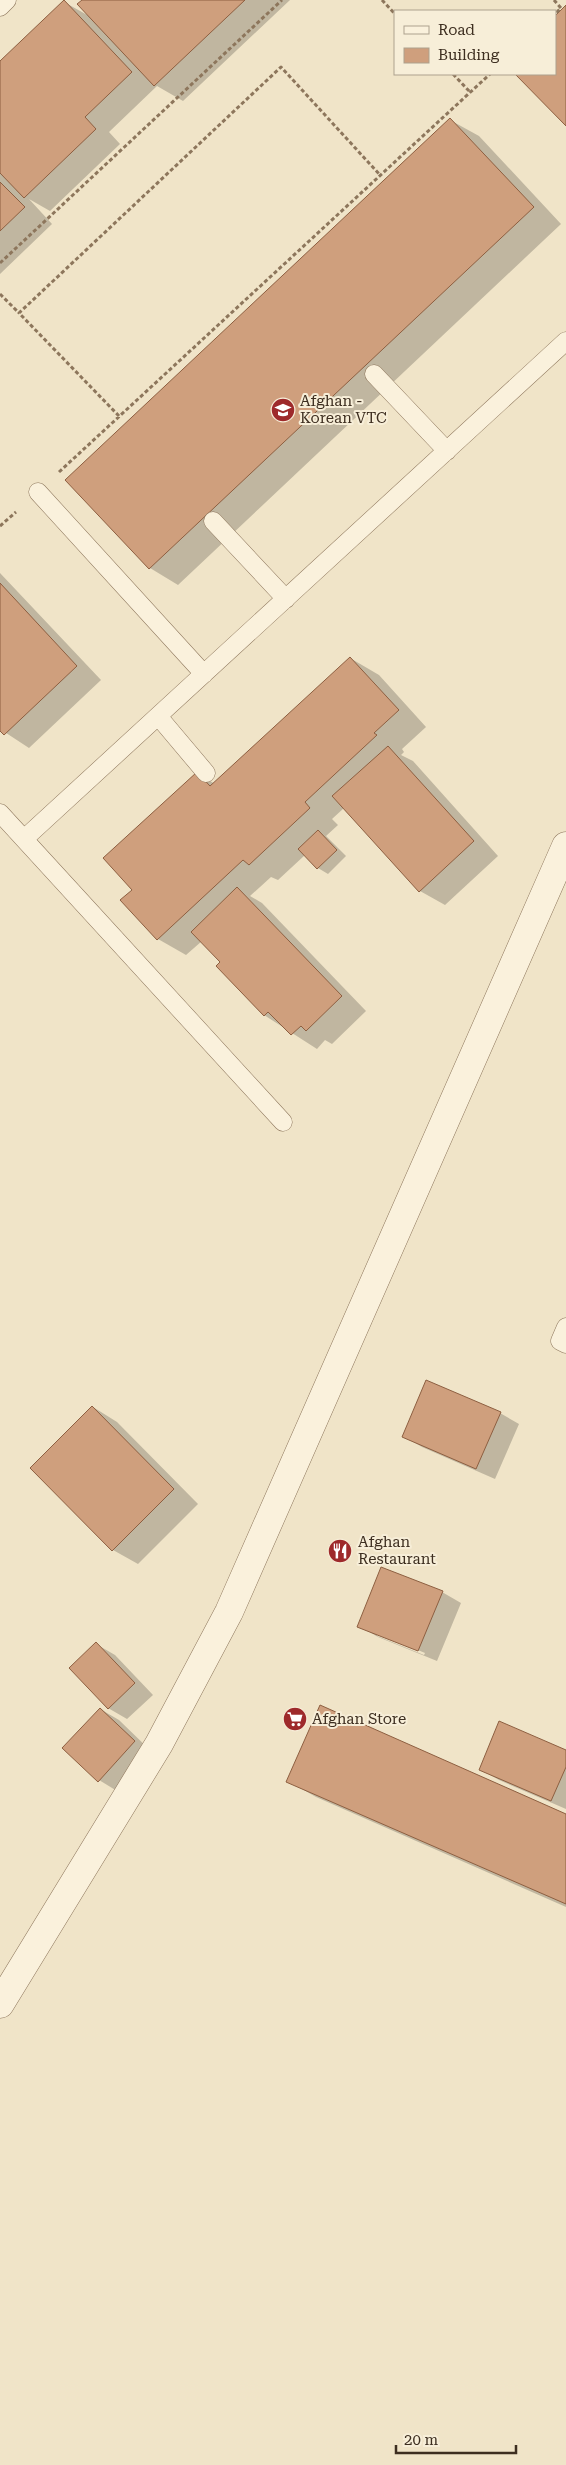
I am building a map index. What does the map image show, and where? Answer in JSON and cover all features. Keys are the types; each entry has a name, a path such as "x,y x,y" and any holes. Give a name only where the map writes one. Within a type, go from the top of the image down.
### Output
{"street":[{"path":"0,2004 158,1744 229,1612 566,846"}],"lane":[{"path":"0,7 7,0"},
{"path":"24,839 566,341"},
{"path":"374,374 447,451"},
{"path":"38,492 204,674"},
{"path":"213,521 286,599"},
{"path":"158,716 206,773"},
{"path":"0,813 283,1122"},
{"path":"566,1327 560,1341 566,1344"}],"path":[{"path":"0,263 282,0"},
{"path":"382,0 394,13"},
{"path":"554,0 561,8 556,13"},
{"path":"19,313 281,67 380,175"},
{"path":"454,75 470,92"},
{"path":"0,526 489,75"},
{"path":"0,294 120,416"}],"building":[{"path":"64,0 132,72 85,117 96,129 24,198 0,173 0,61"},
{"path":"82,0 245,0 154,86 77,4"},
{"path":"566,5 566,126 516,75 556,75 556,15"},
{"path":"450,118 534,207 149,569 65,480"},
{"path":"0,182 25,207 0,231"},
{"path":"0,583 77,666 4,735 0,731"},
{"path":"350,657 399,710 374,733 377,735 305,802 310,808 249,865 243,860 157,940 120,900 132,890 103,858 197,772 210,786"},
{"path":"388,746 474,841 419,892 332,796"},
{"path":"318,830 337,850 317,869 298,849"},
{"path":"237,887 342,996 306,1031 301,1026 291,1035 268,1012 264,1016 216,966 220,962 191,932"},
{"path":"426,1380 501,1412 476,1469 402,1437"},
{"path":"92,1406 174,1489 112,1551 30,1468"},
{"path":"381,1567 443,1591 418,1651 357,1627"},
{"path":"96,1642 135,1683 108,1709 69,1668"},
{"path":"320,1705 566,1814 566,1904 286,1782"},
{"path":"100,1708 135,1741 98,1782 62,1748"},
{"path":"499,1721 566,1750 566,1767 551,1801 479,1770"}],"place":[{"name":"Afghan - Korean VTC","path":"283,410"},
{"name":"Afghan Restaurant","path":"340,1551"},
{"name":"Afghan Store","path":"295,1719"}]}
